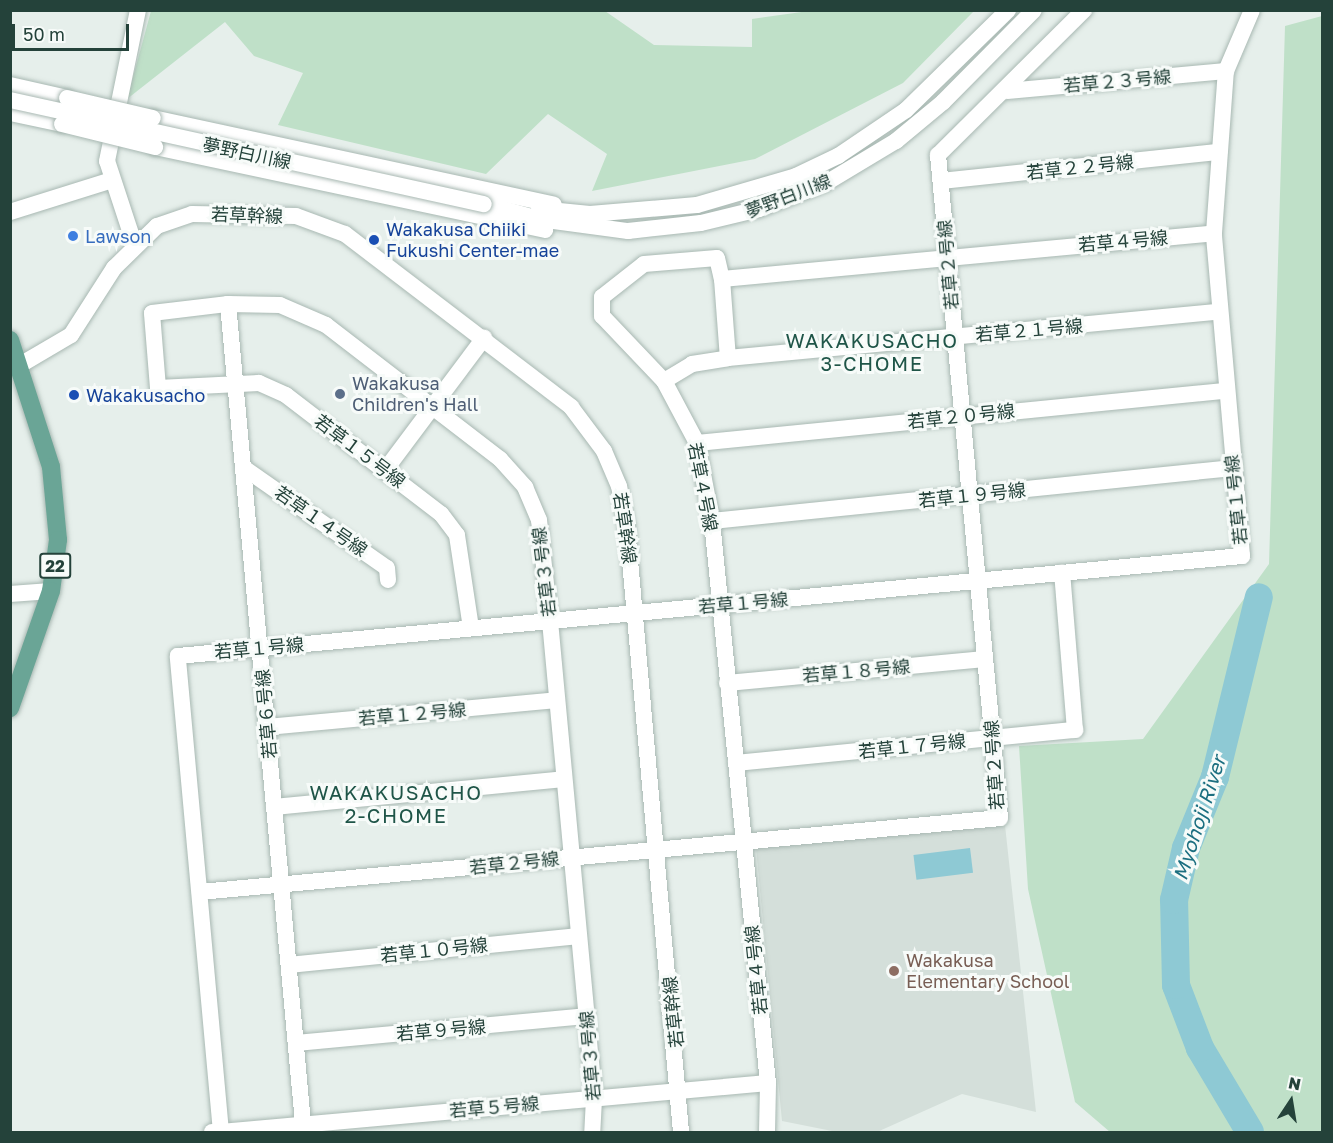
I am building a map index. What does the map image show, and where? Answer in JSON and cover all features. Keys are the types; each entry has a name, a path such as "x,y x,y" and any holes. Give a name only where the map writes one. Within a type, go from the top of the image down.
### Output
{"main road":[{"name":"22","path":"10,340 20,365 51,467 58,540 51,591 10,708"}],"street":[{"path":"134,243 107,161 138,10"},
{"name":"夢野白川線","path":"484,204 590,214 697,205 764,188 817,166 906,110 1008,10"},
{"name":"夢野白川線","path":"10,100 600,230 710,221 826,183 896,141 943,102 1034,10"},
{"name":"若草２号線","path":"200,892 1000,818 938,155 1007,91 1084,10"},
{"name":"若草１号線","path":"216,1132 200,892 178,656 1242,556 1224,391 1214,233 1226,71 1252,10"},
{"name":"若草２３号線","path":"1007,91 1226,71"},
{"path":"10,86 590,214"},
{"path":"10,113 155,147 531,228 600,230"},
{"name":"若草２２号線","path":"940,181 1219,153"},
{"path":"10,212 112,180"},
{"name":"若草幹線","path":"20,365 71,335 134,243 157,226 192,214 296,216 321,223 345,234 484,338 571,407 604,451 623,504 680,1092 681,1132"},
{"name":"若草４号線","path":"767,1132 768,1083 712,520 697,443 664,381 602,316 602,297 644,264 717,258 722,279 1214,233"},
{"path":"722,279 728,358"},
{"name":"若草６号線","path":"228,304 303,1124"},
{"name":"若草３号線","path":"158,388 152,313 228,304 280,305 326,325 500,459 525,487 539,520 550,621 594,1099 592,1132"},
{"name":"若草２１号線","path":"664,381 692,364 728,358 1220,312"},
{"path":"386,469 434,408 484,338"},
{"name":"若草１５号線","path":"158,388 236,382 259,383 286,395 386,469 441,514 458,535 471,628"},
{"name":"若草２０号線","path":"697,443 1224,391"},
{"name":"若草１４号線","path":"244,468 387,568 388,580"},
{"name":"若草１９号線","path":"712,520 1233,468"},
{"name":"若草１７号線","path":"736,763 1075,730 1062,573"},
{"path":"10,594 51,591"},
{"name":"若草１８号線","path":"727,683 986,659"},
{"name":"若草１２号線","path":"267,727 557,700"},
{"path":"274,807 564,779"},
{"name":"若草１０号線","path":"289,965 579,936"},
{"name":"若草９号線","path":"296,1043 586,1016"},
{"name":"若草５号線","path":"216,1132 768,1083"}],"shaded area":[{"name":"Wakakusa Elementary School","path":"1005,825 1036,1112 962,1094 877,1132 837,1132 782,1121 756,848"}],"green space":[{"path":"816,10 974,11 903,83 755,159 592,191 607,154 548,114 486,174 278,125 303,73 254,56 225,22 127,99 151,11 605,11 654,45 752,47 752,19"},
{"path":"1322,16 1322,1132 1110,1132 1075,1102 1028,889 1019,746 1143,739 1269,564 1285,26"}],"water":[{"path":"970,848 973,873 916,880 913,855"}],"waterway":[{"name":"Myohoji River","path":"1250,1132 1200,1048 1176,985 1174,900 1186,848 1215,777 1259,597"}],"place":[{"name":"Lawson","path":"73,236"},
{"name":"Wakakusa Chiiki Fukushi Center-mae","path":"374,240"},
{"name":"Wakakusa Children's Hall","path":"340,394"},
{"name":"Wakakusacho","path":"74,395"},
{"name":"Wakakusa Elementary School","path":"894,971"}],"district":[{"name":"WAKAKUSACHO 3-CHOME","path":"872,352"},
{"name":"WAKAKUSACHO 2-CHOME","path":"396,804"}]}
